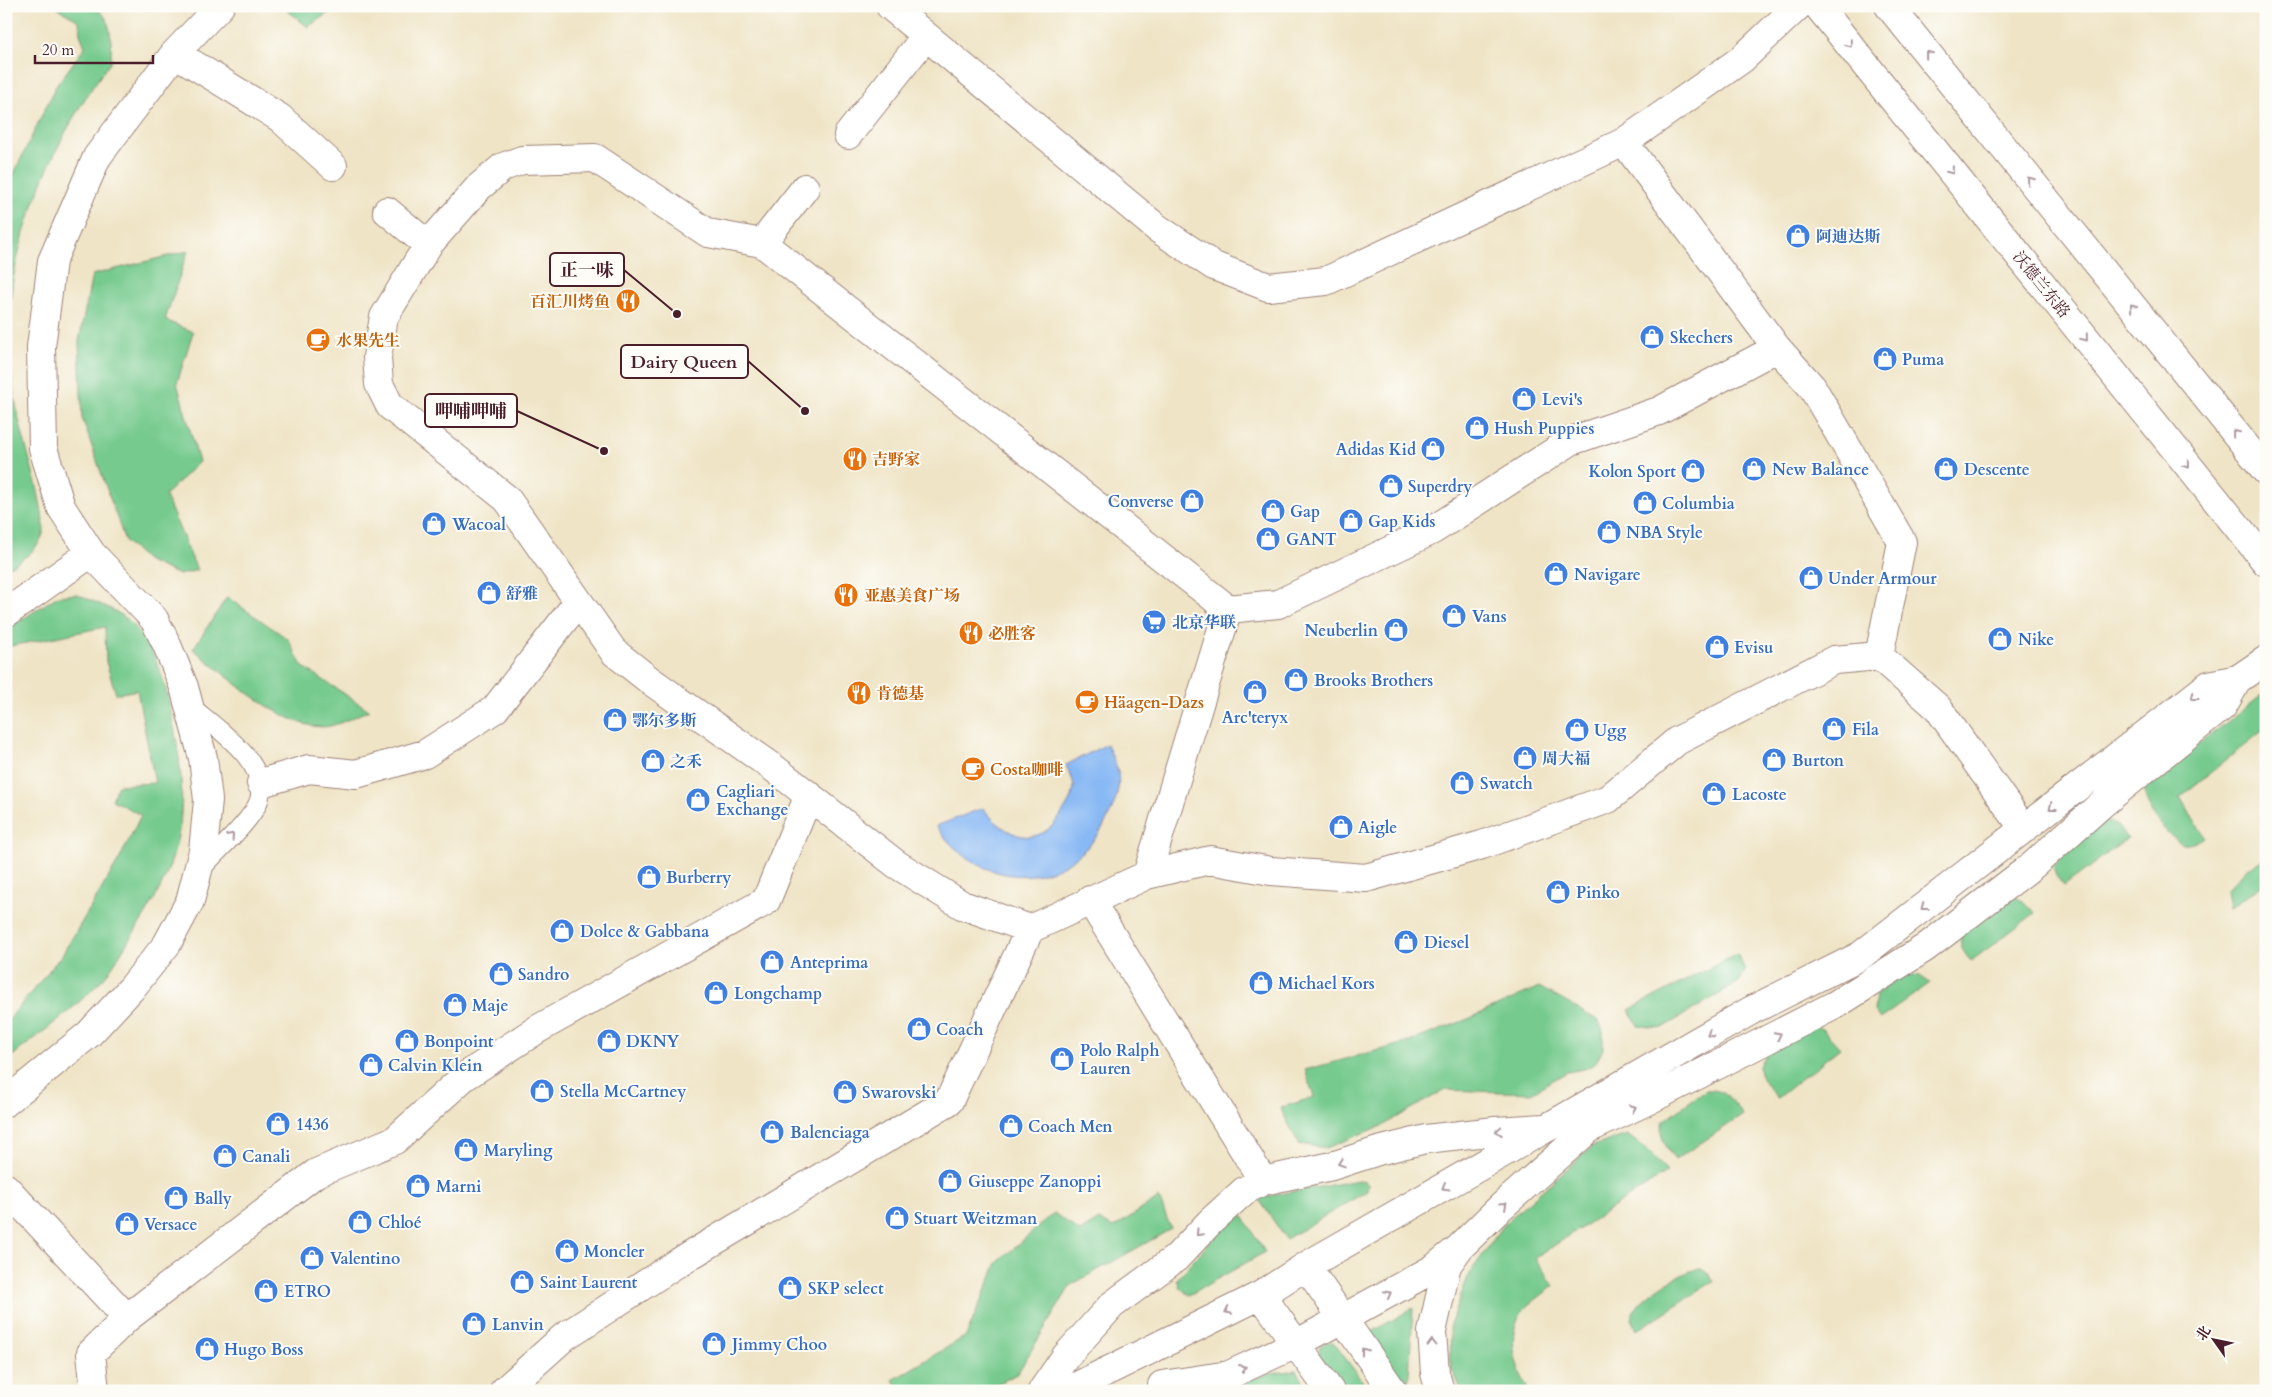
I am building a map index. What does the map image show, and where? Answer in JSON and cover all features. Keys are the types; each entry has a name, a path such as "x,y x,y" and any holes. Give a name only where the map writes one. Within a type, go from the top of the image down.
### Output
{"street":[{"path":"6,1102 89,1034 131,989 167,944 190,901 203,851 208,800 203,758 188,704 167,644 154,619 91,553 61,507 43,448 41,347 52,261 97,157 175,53 220,6"},
{"path":"890,6 1157,228 1214,266 1268,287 1326,280 1624,142 1742,59 1798,6"},
{"name":"沃德兰东路","path":"1818,6 2266,562"},
{"path":"1889,6 2266,471"},
{"path":"848,135 926,36"},
{"path":"175,53 280,118 333,166"},
{"path":"1624,142 1776,348 1812,387 1902,542 1878,656"},
{"path":"1030,929 962,905 896,864 809,795 614,652 507,499 390,406 379,384 377,357 384,316 428,245 479,187 503,167 522,160 594,158 708,233 762,243 1228,609 1278,604 1295,596 1433,530 1571,441 1659,411 1776,348"},
{"path":"762,243 805,188"},
{"path":"387,211 428,245"},
{"path":"6,613 91,553"},
{"path":"261,783 309,769 356,774 425,754 495,709 578,602"},
{"path":"1147,875 1228,609"},
{"path":"504,1391 572,1332 679,1262 948,1101 1030,929 1147,875 1210,860 1271,871 1366,878 1482,845 1608,799 1676,741 1834,660 1878,656 1938,708 2024,829"},
{"path":"1072,1388 1261,1295 1306,1266 1752,1010 1860,956 2209,685 2238,679 2266,660"},
{"path":"1155,1388 1228,1375 1296,1344 1433,1268 1460,1247 1590,1128 1649,1100 1843,1000 1926,948 2032,866 2103,803 2223,706 2238,679"},
{"path":"2085,781 2103,803"},
{"path":"95,1391 91,1353 126,1318 316,1173 395,1140 464,1077 522,1040 766,901 809,795"},
{"path":"1090,900 1263,1181"},
{"path":"1042,1391 1066,1356 1112,1305 1176,1258 1210,1222 1244,1192 1263,1181 1332,1166 1378,1151 1426,1139 1495,1131 1548,1128"},
{"path":"6,1188 126,1318"},
{"path":"1440,1391 1435,1373 1432,1332 1448,1265 1460,1247"},
{"path":"1306,1266 1341,1319 1393,1391"},
{"path":"1261,1295 1330,1391"},
{"path":"1155,1388 1220,1391"}],"lane":[{"path":"188,704 245,755 254,766 261,783 261,795 257,806 198,872"}],"green space":[{"path":"84,5 100,11 105,16 110,31 111,62 74,117 57,149 29,216 19,250 12,284 9,316 10,358 18,416 39,497 44,530 35,548 24,558 6,569 6,507 12,499 6,497 6,190 56,86 85,47 80,34 79,21 54,6"},
{"path":"282,6 338,6 308,27"},
{"path":"188,251 165,320 193,332 177,383 199,462 165,495 197,570 179,575 146,560 125,541 82,418 79,341 92,275"},
{"path":"77,594 115,611 128,620 139,632 156,660 166,691 178,755 181,811 178,836 161,886 147,912 107,973 77,1004 6,1061 6,1023 62,955 119,860 141,815 112,800 118,785 155,783 137,690 116,694 106,662 105,627 6,647 6,630 58,596"},
{"path":"227,597 288,639 302,666 369,710 335,725 314,726 296,721 277,712 239,686 193,649"},
{"path":"2266,692 2266,728 2180,797 2204,837 2189,844 2178,842 2165,830 2148,805 2146,788 2154,779"},
{"path":"2107,821 2117,826 2128,838 2064,886 2056,876 2053,866 2095,823"},
{"path":"2266,858 2266,883 2229,908 2226,891 2247,868"},
{"path":"2014,896 2023,901 2035,913 1971,961 1962,948 1962,933"},
{"path":"1737,954 1745,970 1740,981 1662,1028 1638,1026 1629,1010"},
{"path":"1903,973 1920,976 1930,983 1880,1019 1874,1011 1876,994"},
{"path":"1539,987 1599,1021 1603,1031 1603,1049 1595,1064 1584,1069 1567,1072 1531,1093 1444,1090 1384,1125 1326,1148 1299,1144 1280,1108 1314,1097 1305,1070 1409,1042 1468,1019"},
{"path":"1814,1024 1823,1030 1840,1048 1777,1098 1761,1076 1759,1068 1761,1062 1773,1049"},
{"path":"1706,1090 1719,1091 1728,1096 1743,1115 1675,1160 1662,1137 1661,1126 1663,1121"},
{"path":"1627,1135 1649,1151 1667,1172 1535,1258 1554,1286 1529,1305 1521,1314 1516,1324 1514,1347 1516,1358 1519,1370 1529,1391 1462,1391 1451,1368 1450,1324 1469,1274 1506,1222 1593,1146"},
{"path":"1359,1180 1365,1181 1368,1185 1367,1191 1286,1239 1258,1198"},
{"path":"1159,1198 1171,1229 1071,1285 1017,1374 983,1391 900,1391 893,1380 966,1336 997,1263 1054,1213 1080,1232 1099,1220 1113,1228"},
{"path":"1239,1210 1265,1252 1189,1295 1180,1288 1177,1279"},
{"path":"1700,1268 1707,1272 1714,1281 1637,1330 1631,1319 1634,1311 1649,1295 1681,1275"},
{"path":"1413,1308 1408,1391 1407,1391 1370,1333"},
{"path":"1328,1341 1334,1343 1370,1391 1345,1391 1319,1355 1320,1346"},
{"path":"1296,1370 1310,1391 1260,1391 1240,1383 1269,1374"}],"water":[{"path":"1107,744 1116,766 1119,780 1115,801 1103,827 1086,849 1065,864 1043,873 1020,876 997,872 974,862 954,847 936,826 983,808 992,818 1011,832 1022,836 1042,833 1052,826 1061,815 1072,794 1074,784 1066,765"}],"place":[{"name":"阿迪达斯","path":"1798,236"},
{"name":"百汇川烤鱼","path":"628,301"},
{"name":"正一味","path":"677,314"},
{"name":"Skechers","path":"1652,337"},
{"name":"水果先生","path":"318,340"},
{"name":"Puma","path":"1885,359"},
{"name":"Levi's","path":"1524,399"},
{"name":"Dairy Queen","path":"805,411"},
{"name":"Hush Puppies","path":"1477,428"},
{"name":"Adidas Kid","path":"1433,449"},
{"name":"呷哺呷哺","path":"604,451"},
{"name":"吉野家","path":"855,459"},
{"name":"New Balance","path":"1754,469"},
{"name":"Descente","path":"1946,469"},
{"name":"Kolon Sport","path":"1693,471"},
{"name":"Superdry","path":"1391,486"},
{"name":"Converse","path":"1192,501"},
{"name":"Columbia","path":"1645,503"},
{"name":"Gap","path":"1273,511"},
{"name":"Gap Kids","path":"1351,521"},
{"name":"Wacoal","path":"434,524"},
{"name":"NBA Style","path":"1609,532"},
{"name":"GANT","path":"1268,539"},
{"name":"Navigare","path":"1556,574"},
{"name":"Under Armour","path":"1811,578"},
{"name":"舒雅","path":"489,593"},
{"name":"亚惠美食广场","path":"846,595"},
{"name":"Vans","path":"1454,616"},
{"name":"北京华联","path":"1154,622"},
{"name":"Neuberlin","path":"1396,630"},
{"name":"必胜客","path":"971,633"},
{"name":"Nike","path":"2000,639"},
{"name":"Evisu","path":"1717,647"},
{"name":"Brooks Brothers","path":"1296,680"},
{"name":"Arc'teryx","path":"1255,692"},
{"name":"肯德基","path":"859,693"},
{"name":"Häagen-Dazs","path":"1087,702"},
{"name":"鄂尔多斯","path":"615,720"},
{"name":"Fila","path":"1834,729"},
{"name":"Ugg","path":"1577,730"},
{"name":"周大福","path":"1525,758"},
{"name":"Burton","path":"1774,760"},
{"name":"之禾","path":"653,761"},
{"name":"Costa咖啡","path":"973,769"},
{"name":"Swatch","path":"1462,783"},
{"name":"Lacoste","path":"1714,794"},
{"name":"Cagliari Exchange","path":"698,800"},
{"name":"Aigle","path":"1341,827"},
{"name":"Burberry","path":"649,877"},
{"name":"Pinko","path":"1558,892"},
{"name":"Dolce & Gabbana","path":"562,931"},
{"name":"Diesel","path":"1406,942"},
{"name":"Anteprima","path":"772,962"},
{"name":"Sandro","path":"501,974"},
{"name":"Michael Kors","path":"1261,983"},
{"name":"Longchamp","path":"716,993"},
{"name":"Maje","path":"455,1005"},
{"name":"Coach","path":"919,1029"},
{"name":"Bonpoint","path":"407,1041"},
{"name":"DKNY","path":"609,1041"},
{"name":"Polo Ralph Lauren","path":"1062,1059"},
{"name":"Calvin Klein","path":"371,1065"},
{"name":"Stella McCartney","path":"542,1091"},
{"name":"Swarovski","path":"845,1092"},
{"name":"1436","path":"278,1124"},
{"name":"Coach Men","path":"1011,1126"},
{"name":"Balenciaga","path":"772,1132"},
{"name":"Maryling","path":"466,1150"},
{"name":"Canali","path":"225,1156"},
{"name":"Giuseppe Zanoppi","path":"950,1181"},
{"name":"Marni","path":"418,1186"},
{"name":"Bally","path":"176,1198"},
{"name":"Stuart Weitzman","path":"897,1218"},
{"name":"Chloé","path":"360,1222"},
{"name":"Versace","path":"127,1224"},
{"name":"Moncler","path":"567,1251"},
{"name":"Valentino","path":"312,1258"},
{"name":"Saint Laurent","path":"522,1282"},
{"name":"SKP select","path":"790,1288"},
{"name":"ETRO","path":"266,1291"},
{"name":"Lanvin","path":"474,1324"},
{"name":"Jimmy Choo","path":"714,1344"},
{"name":"Hugo Boss","path":"207,1349"}]}
